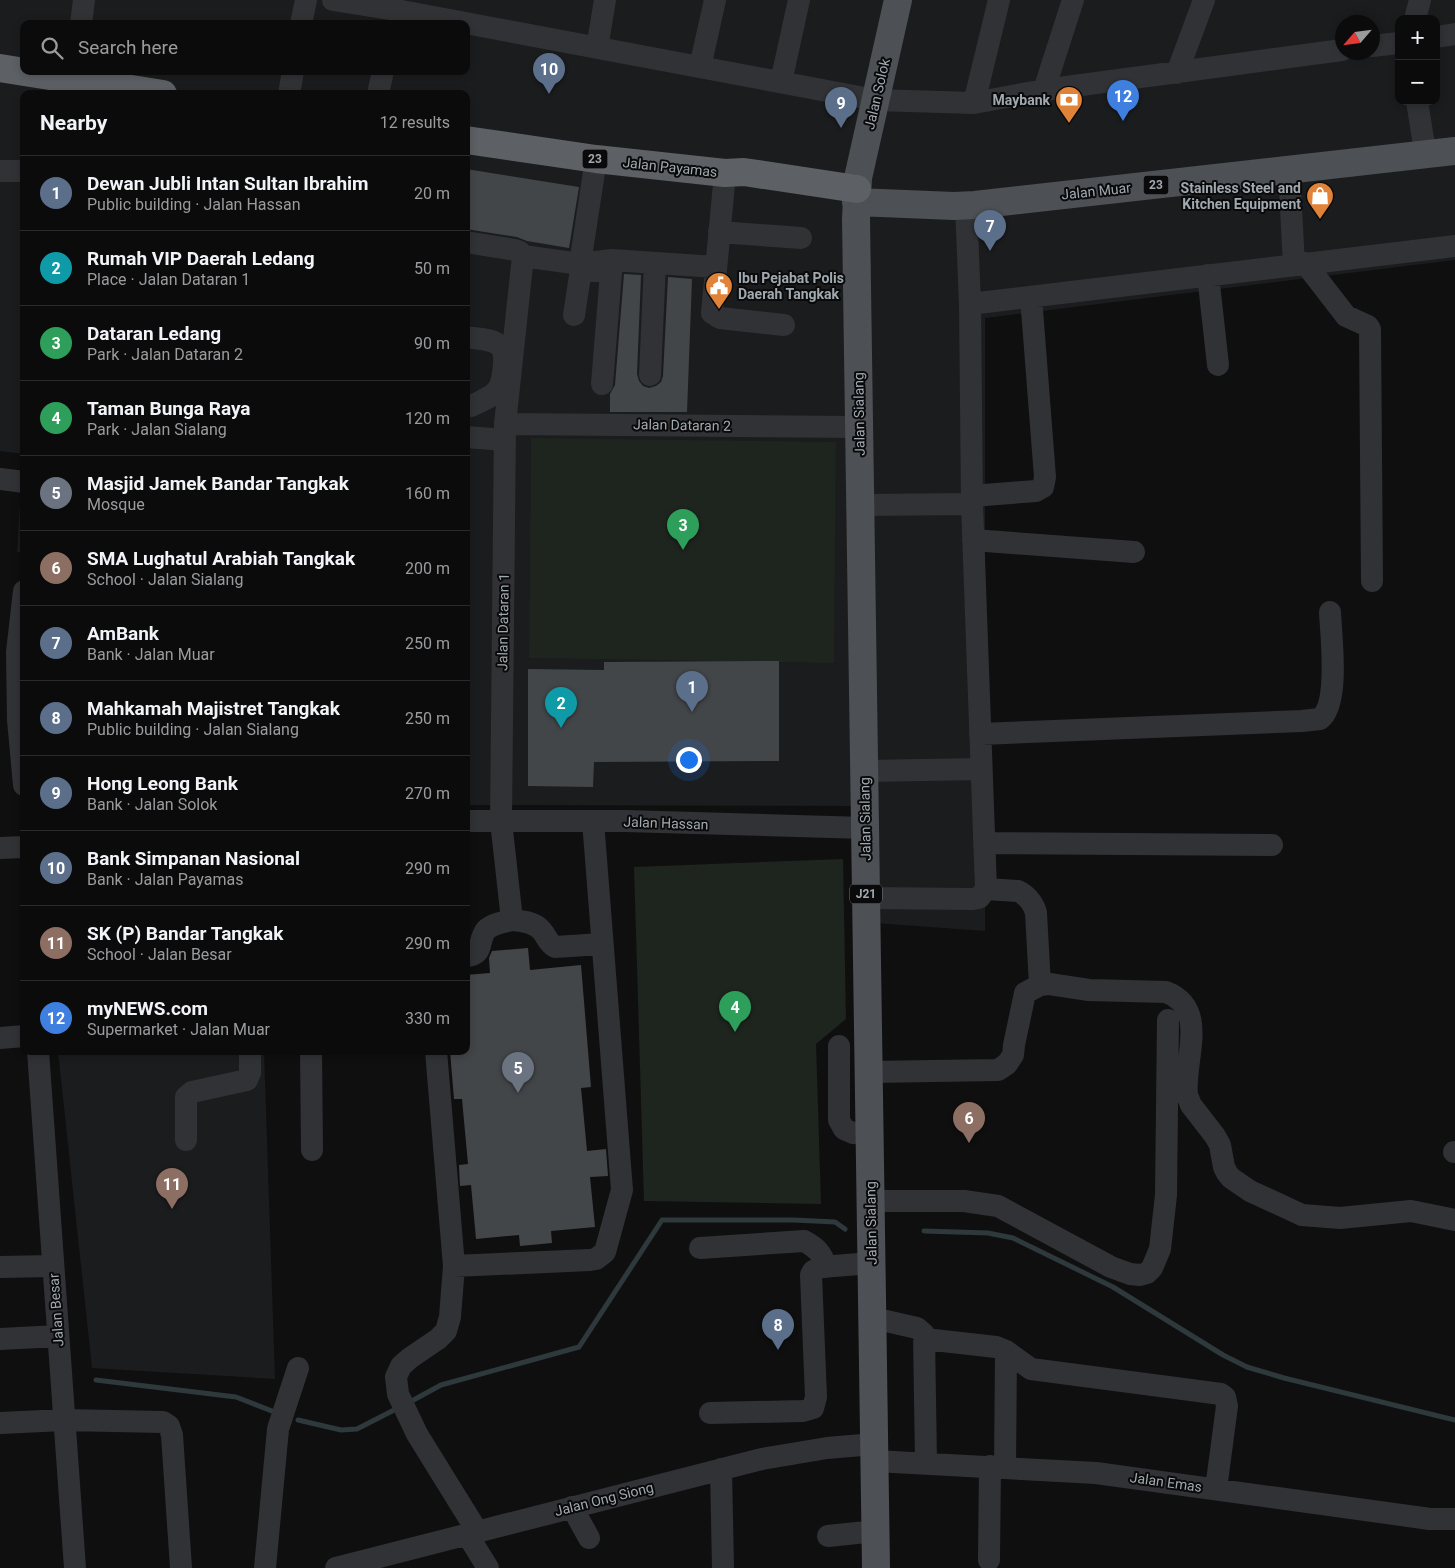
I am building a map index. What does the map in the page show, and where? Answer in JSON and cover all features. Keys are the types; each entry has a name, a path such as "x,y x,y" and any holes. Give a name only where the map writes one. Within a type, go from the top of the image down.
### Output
{"highway":[{"path":"0,68 20,71"},
{"path":"42,75 138,90"},
{"name":"Jalan Payamas","path":"470,141 596,160 725,173 744,172 857,196"}],"main road":[{"name":"Jalan Solok","path":"857,196 875,100 898,0"},
{"name":"Jalan Muar","path":"857,196 966,190 1455,136"},
{"name":"Jalan Muar","path":"857,196 966,205 1455,151"},
{"name":"Jalan Sialang","path":"857,196 876,1568"}],"street":[{"path":"82,20 84,0"},
{"path":"303,20 306,0"},
{"path":"333,0 445,20"},
{"path":"597,48 605,0"},
{"path":"700,67 715,0"},
{"path":"781,82 799,0"},
{"path":"974,103 999,0"},
{"path":"1044,90 1073,0"},
{"path":"1177,73 1204,0"},
{"path":"1416,15 1420,0"},
{"path":"470,25 875,100 974,103 1044,90 1335,51"},
{"path":"1440,36 1455,34"},
{"path":"1380,45 1395,43"},
{"path":"290,90 292,75"},
{"path":"379,90 382,75"},
{"path":"1419,105 1423,139"},
{"path":"580,264 596,160"},
{"path":"1289,170 1300,264 1346,316 1368,326 1370,330 1372,581"},
{"path":"0,171 20,171"},
{"path":"725,173 712,312 716,316 784,325"},
{"path":"866,898 973,899 978,898 986,890 973,540 970,304 966,205"},
{"path":"719,232 801,238"},
{"path":"470,243 515,250 523,256 580,264 655,263 716,267"},
{"path":"970,304 1455,246"},
{"name":"Jalan Dataran 1","path":"512,920 501,821 505,432 523,256"},
{"path":"650,375 655,263"},
{"path":"574,315 580,276 584,271 612,265"},
{"path":"602,384 612,265"},
{"path":"1208,275 1218,365"},
{"path":"860,505 972,500 1036,491 1043,487 1045,477 1031,297"},
{"path":"470,338 493,342 500,346 504,353 503,376 500,388 490,397 471,406"},
{"name":"Jalan Dataran 2","path":"470,436 505,432 859,427"},
{"path":"0,478 20,481"},
{"path":"973,540 1134,552"},
{"path":"980,734 1320,719 1327,712 1331,702 1333,673 1330,612"},
{"path":"20,660 18,720 20,730"},
{"path":"864,771 981,769"},
{"name":"Jalan Hassan","path":"470,821 593,821 865,828"},
{"path":"454,1266 590,1260 596,1259 605,1252 622,1190 593,821"},
{"path":"986,853 1272,845"},
{"path":"0,848 20,847"},
{"path":"986,890 1018,891 1033,905 1036,913 1040,985"},
{"path":"470,955 478,951 486,930 494,925 512,920 537,926 549,942 555,946 602,944"},
{"path":"869,1072 998,1070 1007,1064 1013,1055 1025,994 1040,985 1049,984 1089,990 1156,991 1177,996 1184,1002 1192,1028 1187,1095 1191,1105 1220,1145 1224,1167 1231,1178 1250,1191 1302,1215 1340,1218 1411,1211 1455,1220"},
{"path":"871,1202 964,1201 998,1206 1111,1267 1130,1274 1140,1275 1147,1273 1152,1268 1160,1249 1166,1195 1168,1020"},
{"path":"0,1038 20,1036"},
{"path":"839,1046 839,1120 844,1129 853,1133 870,1134"},
{"name":"Jalan Besar","path":"38,1055 75,1568"},
{"path":"186,1140 186,1097 192,1092 246,1080 250,1073 250,1055"},
{"path":"311,1055 312,1150"},
{"path":"436,1055 454,1266 450,1317 446,1331 401,1366 396,1377 402,1401 417,1434 472,1533 488,1568"},
{"path":"700,1248 804,1242 816,1248 823,1256 826,1267"},
{"path":"710,1413 803,1411 813,1408 816,1397 810,1279 813,1271 826,1267 872,1263"},
{"path":"0,1267 52,1266"},
{"path":"872,1318 917,1328 921,1330 925,1339 926,1463"},
{"path":"0,1339 58,1336"},
{"path":"925,1339 996,1347 1006,1351 1031,1369 1221,1394 1227,1406 1216,1489"},
{"path":"989,1560 1006,1351"},
{"path":"265,1568 278,1429 298,1368"},
{"path":"0,1423 64,1420 163,1422 169,1426 172,1435 181,1568"},
{"name":"Jalan Ong Siong","path":"336,1568 762,1459 827,1448 875,1452"},
{"name":"Jalan Emas","path":"875,1452 926,1463 1096,1473 1430,1519 1455,1519"},
{"path":"721,1469 723,1568"},
{"path":"572,1507 588,1538"},
{"path":"1430,1519 1455,1535"},
{"path":"828,1536 876,1531"}],"shaded area":[{"path":"0,0 1455,0 1455,260 985,318 985,931 861,922 861,806 470,805 470,90 20,90 20,454 0,451"},
{"path":"531,438 836,442 834,663 529,658"},
{"path":"20,503 20,552 17,552"},
{"path":"843,859 846,1019 816,1044 821,1204 644,1201 634,867"},
{"path":"58,1055 264,1055 275,1379 92,1368"}],"building":[{"path":"470,170 579,187 569,248 527,241 517,237 470,230"},
{"path":"624,274 641,275 637,374 643,386 649,388 661,382 663,376 668,277 692,279 687,412 610,412 610,394 615,385"},
{"path":"779,661 779,761 594,762 593,787 528,786 528,669 604,670 604,662"},
{"path":"528,948 530,970 581,965 591,1087 581,1088 587,1151 606,1149 608,1176 590,1177 595,1227 551,1231 552,1243 520,1246 519,1235 476,1239 471,1185 460,1186 459,1165 468,1164 462,1099 454,1099 450,1055 470,1055 470,975 490,973 489,958 492,951"}],"waterway":[{"path":"408,1403 441,1385 579,1347 662,1220 794,1220 835,1222 845,1229"},
{"path":"924,1231 988,1233 1013,1238 1113,1287 1223,1355 1247,1367 1284,1378 1455,1420"},
{"path":"96,1380 236,1397 277,1413"},
{"path":"298,1420 341,1430 357,1429 398,1408"}],"place":[{"name":"Bank Simpanan Nasional","path":"549,94"},
{"name":"myNEWS.com","path":"1123,121"},
{"name":"Maybank","path":"1069,124"},
{"name":"Hong Leong Bank","path":"841,128"},
{"name":"Stainless Steel and Kitchen Equipment","path":"1320,220"},
{"name":"AmBank","path":"990,251"},
{"name":"Ibu Pejabat Polis Daerah Tangkak","path":"719,310"},
{"name":"Dataran Ledang","path":"683,550"},
{"name":"Dewan Jubli Intan Sultan Ibrahim","path":"692,712"},
{"name":"Rumah VIP Daerah Ledang","path":"561,728"},
{"name":"Taman Bunga Raya","path":"735,1032"},
{"name":"Masjid Jamek Bandar Tangkak","path":"518,1093"},
{"name":"SMA Lughatul Arabiah Tangkak","path":"969,1143"},
{"name":"SK (P) Bandar Tangkak","path":"172,1209"},
{"name":"Mahkamah Majistret Tangkak","path":"778,1350"}]}
